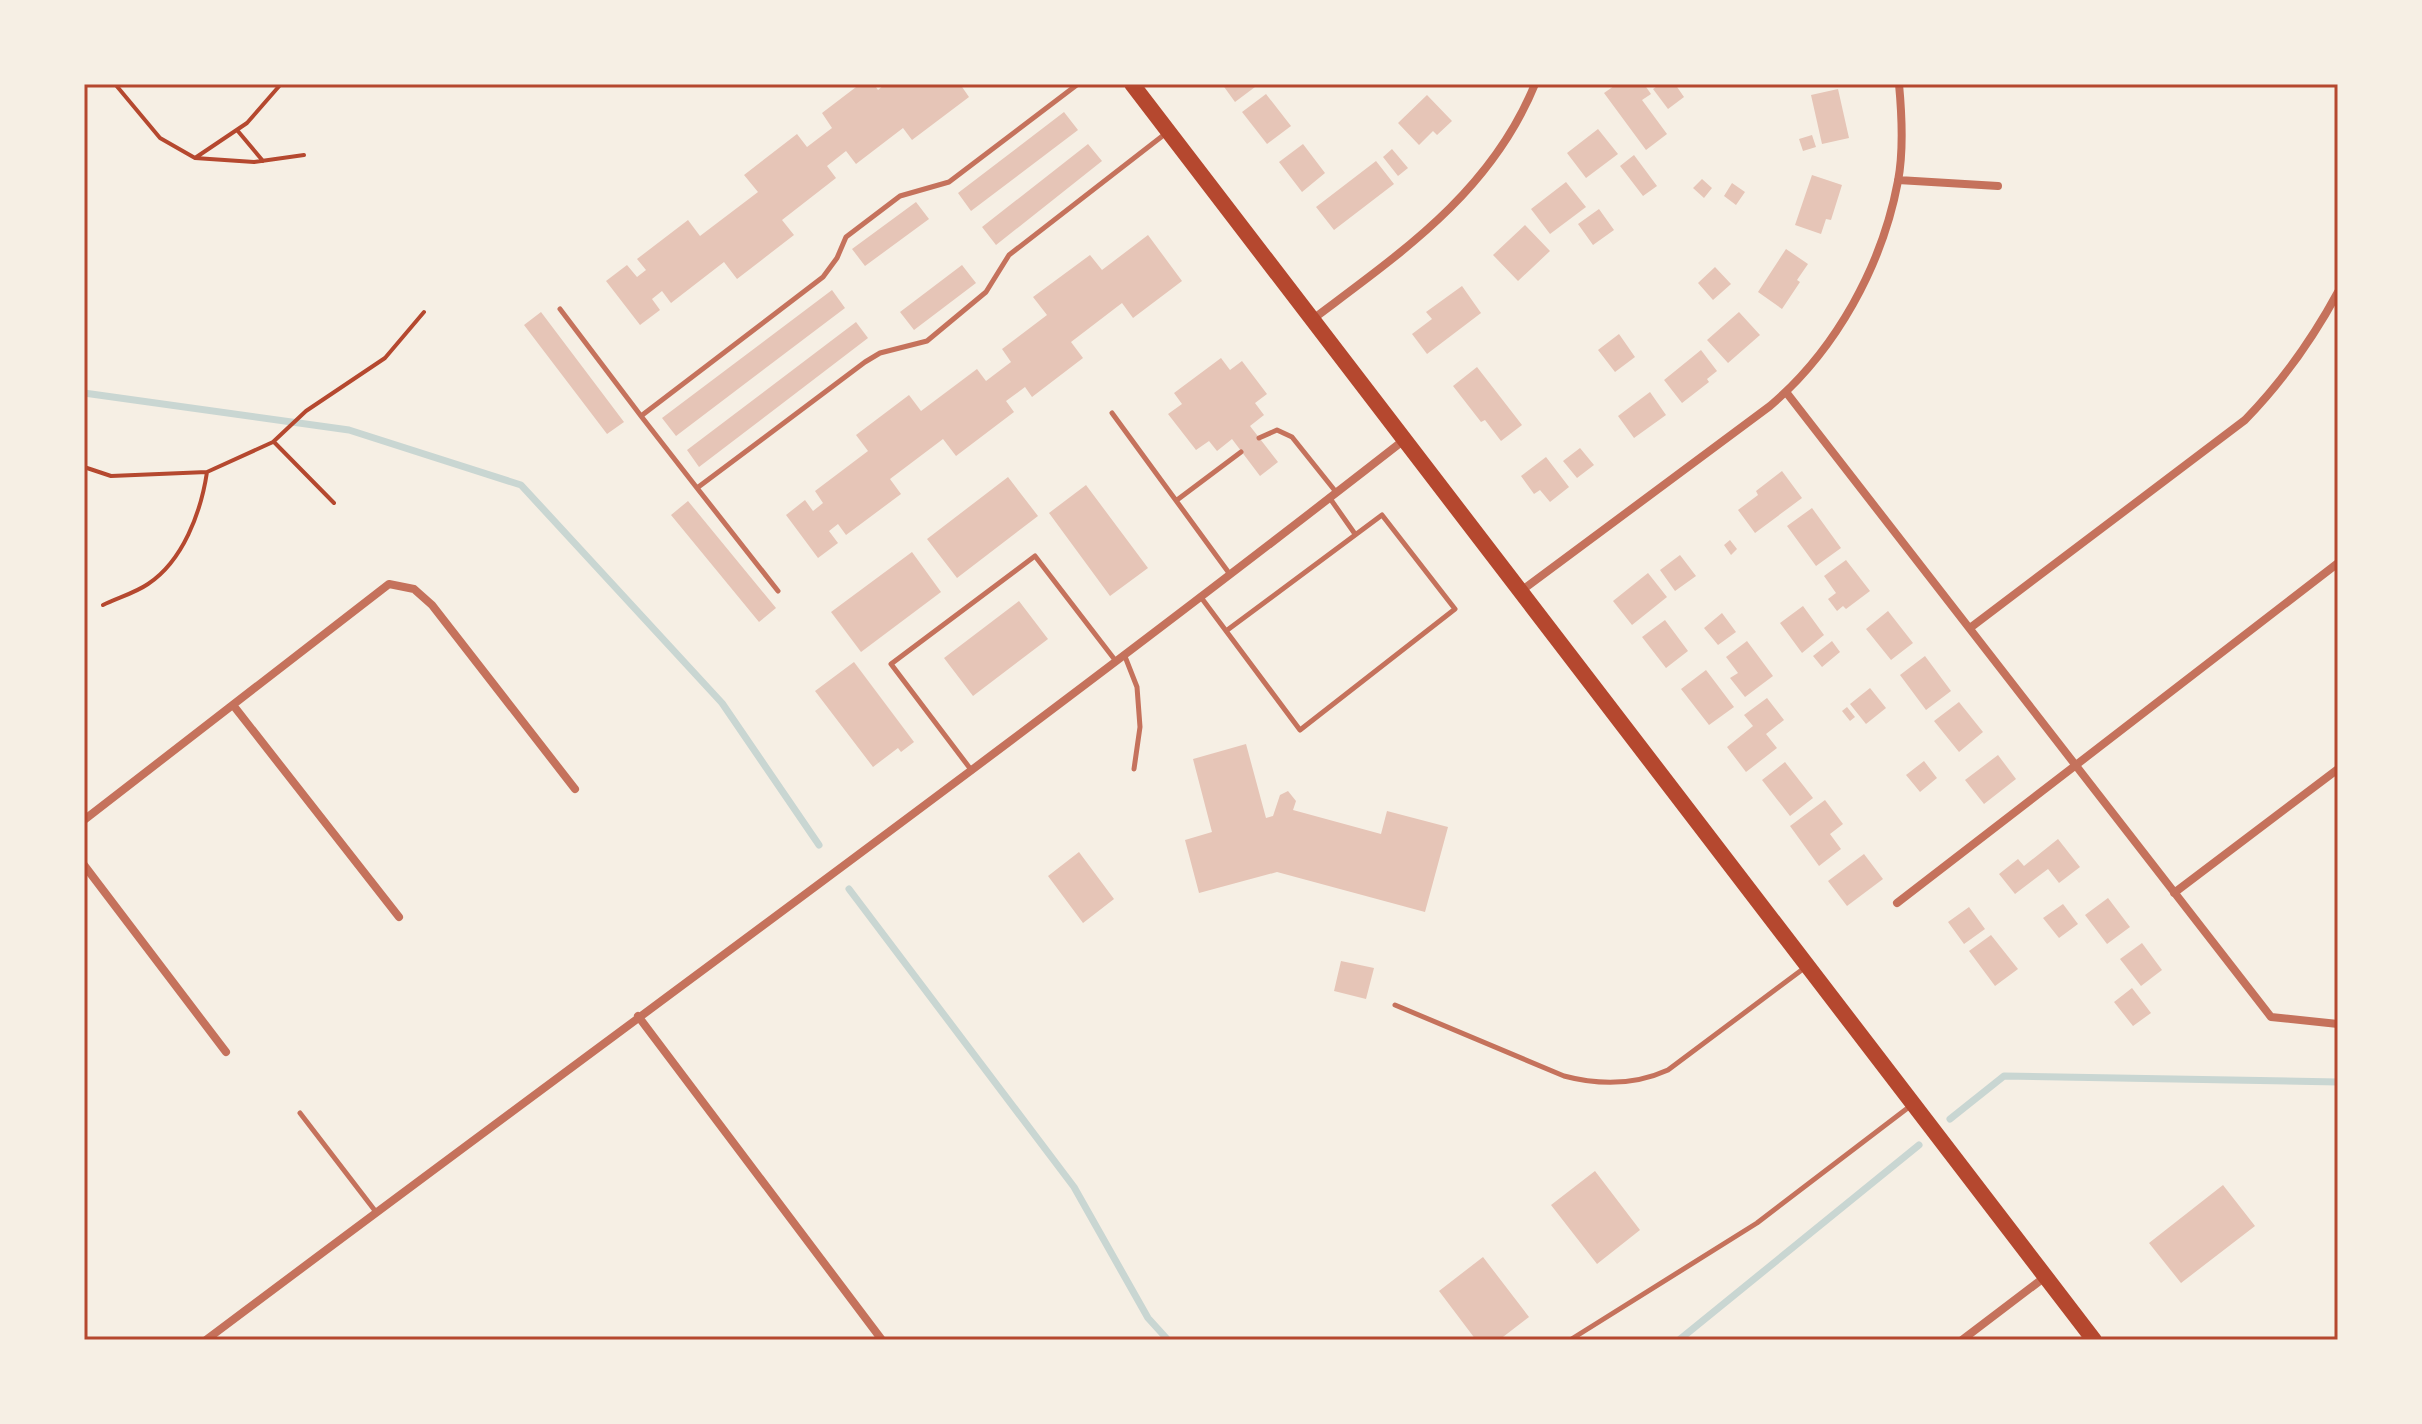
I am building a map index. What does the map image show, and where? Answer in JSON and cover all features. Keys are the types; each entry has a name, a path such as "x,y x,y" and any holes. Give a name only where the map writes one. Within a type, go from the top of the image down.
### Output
{"main road":[{"path":"1132,84 2094,1340"}],"street":[{"path":"1313,319 1406,249 1450,210 1490,165 1535,84"},
{"path":"1521,591 1786,392 1841,325 1868,274 1886,228 1898,180 1902,133 1899,84"},
{"path":"1898,180 1998,186"},
{"path":"1970,628 2245,420 2276,388 2317,332 2338,292"},
{"path":"1786,392 2271,1017 2338,1024"},
{"path":"206,1340 638,1016 972,771 1404,439"},
{"path":"1897,903 2338,563"},
{"path":"84,820 389,584 414,589 432,605 575,789"},
{"path":"233,705 399,917"},
{"path":"2174,893 2338,769"},
{"path":"84,865 226,1052"},
{"path":"638,1016 882,1340"},
{"path":"1962,1340 2046,1277"}],"lane":[{"path":"641,416 823,277 837,258 846,237 900,196 949,182 1078,84"},
{"path":"697,488 865,362 880,353 927,341 986,292 1009,255 1169,131"},
{"path":"560,309 778,591"},
{"path":"1112,413 1229,573"},
{"path":"1259,438 1277,430 1292,437 1355,534"},
{"path":"1177,500 1241,452"},
{"path":"1200,596 1226,631 1300,730 1455,609 1382,515 1226,631"},
{"path":"972,771 891,664 1035,556 1115,660"},
{"path":"1123,653 1137,687 1140,727 1134,769"},
{"path":"1395,1005 1564,1076 1586,1082 1631,1080 1651,1078 1668,1070 1807,965"},
{"path":"1570,1340 1757,1223 1913,1104"},
{"path":"300,1113 376,1212"}],"path":[{"path":"115,84 160,138 195,158 263,161 304,155"},
{"path":"195,158 247,123 281,84"},
{"path":"237,130 263,161"},
{"path":"84,467 111,476 207,472 273,442 306,411 385,358 424,312"},
{"path":"273,442 334,503"},
{"path":"103,605 147,585 172,563 202,502 207,472"}],"building":[{"path":"860,84 874,84 878,90 885,84 960,84 969,97 912,140 903,128 856,164 846,151 827,166 836,178 782,220 794,235 737,279 724,262 671,303 662,291 652,299 660,310 640,325 606,281 627,265 637,277 646,270 637,259 688,220 700,236 758,192 744,175 797,134 807,147 832,128 822,113"},
{"path":"1222,84 1259,84 1235,102"},
{"path":"1612,84 1644,84 1651,94 1642,100 1667,134 1646,150 1604,93 1614,86"},
{"path":"1660,84 1675,84 1684,97 1668,109 1653,89"},
{"path":"1838,89 1849,138 1822,144 1811,95"},
{"path":"1266,94 1291,126 1267,144 1242,112"},
{"path":"1427,95 1452,121 1437,135 1433,131 1419,145 1398,123"},
{"path":"1064,112 1078,130 971,211 958,193"},
{"path":"1598,129 1618,154 1586,178 1567,153"},
{"path":"1812,135 1816,147 1803,151 1799,139"},
{"path":"1088,144 1102,161 996,245 982,227"},
{"path":"1303,144 1325,173 1302,192 1279,162"},
{"path":"1392,149 1408,168 1398,176 1383,157"},
{"path":"1634,155 1657,186 1643,196 1620,166"},
{"path":"1376,161 1394,184 1334,230 1316,207"},
{"path":"1812,175 1842,185 1831,220 1826,219 1821,234 1795,225"},
{"path":"1702,179 1712,188 1704,198 1693,188"},
{"path":"1566,182 1586,207 1550,234 1531,209"},
{"path":"1732,183 1745,192 1736,205 1724,196"},
{"path":"916,202 929,219 865,266 852,249"},
{"path":"1599,209 1614,230 1593,245 1578,224"},
{"path":"1525,225 1550,251 1518,281 1493,255"},
{"path":"1148,235 1182,281 1133,318 1122,303 1071,342 1083,358 1032,397 1025,387 1006,401 1014,412 956,456 943,439 890,479 901,494 846,535 838,524 829,531 838,543 818,558 786,515 805,500 813,511 823,503 815,491 868,451 856,435 909,395 921,411 977,369 986,381 1011,362 1002,349 1047,315 1033,297 1090,255 1102,270"},
{"path":"1786,249 1808,264 1782,309 1758,292"},
{"path":"962,265 976,283 914,330 900,312"},
{"path":"1715,267 1731,284 1713,300 1698,283"},
{"path":"1462,286 1481,313 1427,354 1412,334 1432,319 1426,312"},
{"path":"832,290 845,308 676,436 662,418"},
{"path":"541,312 624,422 607,434 524,325"},
{"path":"1739,312 1760,335 1728,363 1707,340"},
{"path":"856,322 868,338 699,467 687,450"},
{"path":"1619,334 1635,357 1615,372 1598,350"},
{"path":"1701,350 1717,371 1707,379 1709,382 1682,403 1664,380"},
{"path":"1221,358 1230,370 1242,361 1267,394 1255,403 1264,415 1250,426 1278,462 1260,476 1232,439 1217,451 1209,441 1196,450 1168,414 1182,404 1174,393"},
{"path":"1477,367 1522,425 1501,441 1485,420 1481,422 1453,386"},
{"path":"1650,392 1666,415 1634,438 1618,416"},
{"path":"1580,448 1594,465 1577,478 1563,461"},
{"path":"1546,457 1569,487 1550,502 1540,490 1534,494 1521,476"},
{"path":"1782,471 1802,498 1755,533 1738,510"},
{"path":"1008,477 1038,516 957,578 927,539"},
{"path":"1086,485 1148,568 1110,596 1049,513"},
{"path":"688,501 776,608 759,622 671,515"},
{"path":"1812,508 1841,548 1816,566 1787,526"},
{"path":"1730,540 1737,549 1731,555 1724,545"},
{"path":"912,552 941,592 861,652 831,612"},
{"path":"1680,555 1696,576 1675,591 1660,570"},
{"path":"1846,560 1870,591 1846,609 1843,606 1837,611 1828,599 1836,593 1824,576"},
{"path":"1648,573 1667,597 1632,625 1613,601"},
{"path":"1019,601 1048,639 973,696 944,658"},
{"path":"1803,606 1824,635 1802,653 1780,623"},
{"path":"1888,611 1913,643 1891,660 1866,629"},
{"path":"1722,613 1736,632 1718,645 1704,628"},
{"path":"1665,620 1688,651 1666,668 1642,637"},
{"path":"1747,641 1773,676 1745,697 1730,678 1738,673 1726,657"},
{"path":"1832,641 1840,652 1822,667 1813,656"},
{"path":"1925,656 1951,691 1926,710 1900,675"},
{"path":"854,662 914,742 901,752 898,748 873,767 815,691"},
{"path":"1706,670 1734,707 1709,725 1681,689"},
{"path":"1870,688 1886,708 1866,724 1850,704"},
{"path":"1767,698 1784,720 1766,734 1777,748 1746,772 1727,747 1753,726 1744,715"},
{"path":"1959,702 1983,732 1959,752 1934,721"},
{"path":"1847,707 1855,717 1850,721 1842,711"},
{"path":"1246,744 1266,818 1273,816 1280,795 1288,791 1296,801 1293,810 1381,834 1387,811 1448,827 1425,912 1277,872 1199,893 1185,840 1212,832 1193,759"},
{"path":"1998,755 2016,779 1984,804 1965,780"},
{"path":"1924,761 1937,778 1920,792 1906,775"},
{"path":"1785,762 1813,798 1790,816 1762,780"},
{"path":"1825,800 1843,824 1830,834 1841,849 1819,866 1790,826"},
{"path":"2058,839 2080,867 2059,883 2048,869 2015,894 1999,874 2018,859 2024,866"},
{"path":"1079,852 1114,899 1083,923 1048,876"},
{"path":"1864,854 1883,879 1847,906 1828,881"},
{"path":"2108,898 2130,927 2107,944 2085,915"},
{"path":"2063,904 2078,924 2059,938 2043,918"},
{"path":"1969,907 1985,929 1964,944 1948,922"},
{"path":"1991,935 2018,969 1995,986 1969,951"},
{"path":"2142,943 2162,970 2141,986 2120,959"},
{"path":"1341,961 1374,968 1366,999 1334,991"},
{"path":"2132,988 2151,1013 2133,1026 2114,1002"},
{"path":"1595,1171 1640,1230 1597,1264 1551,1205"},
{"path":"2223,1185 2255,1226 2181,1283 2149,1243"},
{"path":"1483,1257 1529,1317 1499,1340 1476,1340 1439,1291"}],"waterway":[{"path":"84,393 349,430 521,485 722,703 819,845"},
{"path":"849,889 1074,1187 1148,1318 1168,1340"},
{"path":"1950,1119 2004,1076 2338,1082"},
{"path":"1679,1340 1919,1145"}]}
